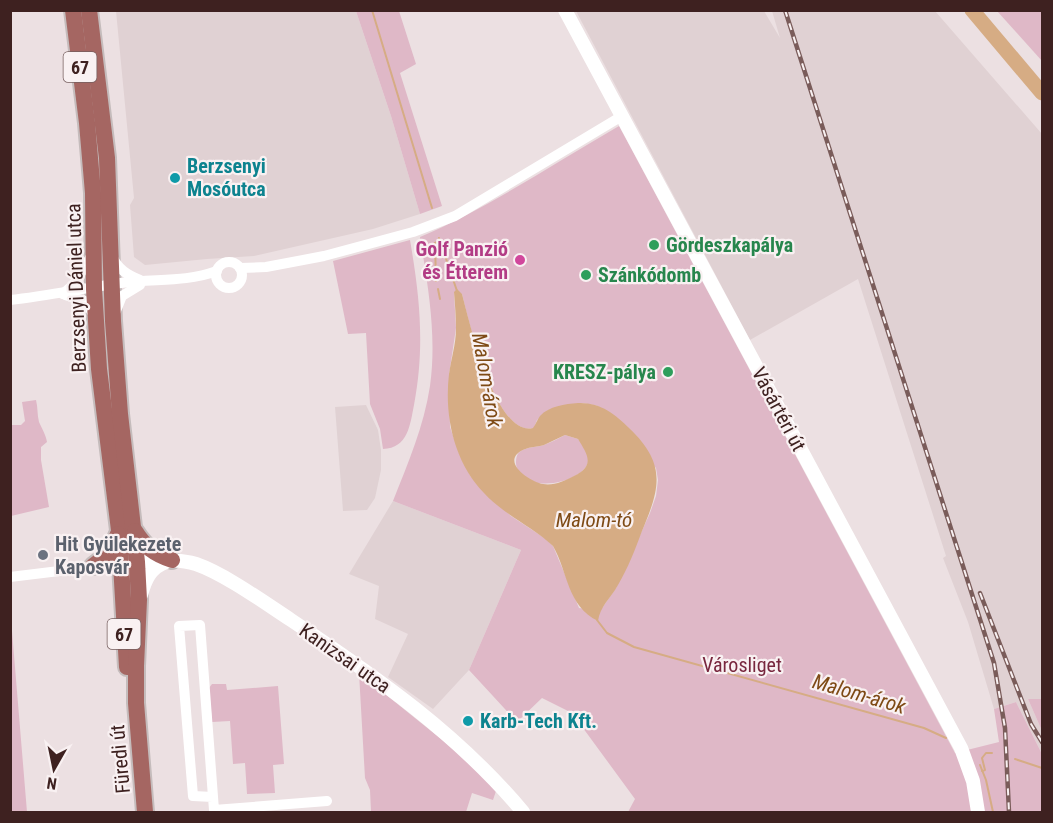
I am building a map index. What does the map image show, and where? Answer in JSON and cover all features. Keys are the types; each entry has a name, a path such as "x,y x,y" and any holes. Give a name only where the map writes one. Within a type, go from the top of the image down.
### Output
{"main road":[{"name":"Berzsenyi Dániel utca","path":"73,10 92,182 102,250 111,285 105,322"},
{"name":"Berzsenyi Dániel utca","path":"89,10 107,158 102,250 94,289 105,322 120,414 129,562"},
{"path":"93,566 110,553 127,530 149,550 172,560"},
{"name":"Füredi út","path":"129,562 139,600 135,666 136,703 145,813"},
{"name":"Füredi út","path":"129,562 126,666 136,703"}],"street":[{"name":"Vásártéri út","path":"565,10 961,748 973,781 978,813"},
{"path":"241,272 324,256 413,232 455,216 622,116"},
{"path":"62,294 75,284 102,250 121,270 146,282"},
{"path":"227,263 233,263 241,272 240,283 230,288 223,287 217,276 221,265 227,263"},
{"path":"10,300 111,285 217,276"},
{"path":"62,294 85,301 91,310 105,322 122,296 146,282"},
{"path":"139,600 149,573 158,565 172,560"},
{"name":"Kanizsai utca","path":"129,562 172,560 194,563 209,569 276,610 375,677 434,722 474,759 523,813"},
{"path":"10,577 129,562"},
{"path":"213,797 194,796 179,626 200,625 214,810 327,801"},
{"path":"184,680 204,678"}],"shaded area":[{"path":"116,11 356,11 391,116 420,214 373,229 254,256 145,265 134,257 130,205 134,198"},
{"path":"576,11 764,11 780,38 772,11 935,11 1042,134 1042,699 1028,699 1042,731 1042,754 1016,702 994,709 968,622 943,558 946,556 858,279 750,340"},
{"path":"366,405 378,430 381,450 381,470 375,498 367,510 343,511 335,407"},
{"path":"393,501 521,550 469,670 433,709 388,677 408,634 375,619 379,586 349,574"}],"green space":[{"path":"356,11 399,11 416,64 400,73 442,206 420,214 391,116"},
{"path":"997,11 1042,11 1042,61"},
{"name":"Városliget","path":"619,126 955,753 999,742 994,709 1016,702 1042,754 1042,812 628,812 635,799 572,713 542,698 517,722 469,670 521,550 393,501 420,430 432,367 429,292 420,237 496,199","holes":["454,293 462,294 486,375 507,415 520,426 534,428 537,420 547,411 557,407 583,403 598,406 656,468 658,480 656,496 650,513 616,588 600,611 579,608 553,546 511,516 471,477 459,453 450,427 449,375 456,328"]},
{"path":"410,240 420,322 417,384 411,420 403,440 398,445 383,449 380,429 370,404 366,333 348,334 333,261"},
{"path":"36,400 39,422 47,442 41,447 41,460 49,507 11,516 11,425 21,425 25,421 22,402"},
{"path":"565,435 578,439 588,455 587,465 580,473 556,483 529,481 520,474 516,463 520,452 544,445"},
{"path":"11,619 27,812 11,812"},
{"path":"359,673 472,764 496,791 493,800 472,793 466,812 371,812 370,790 365,778"},
{"path":"212,684 226,684 227,690 278,686 284,764 273,765 275,793 247,794 245,763 233,764 230,721 212,722 209,688"},
{"path":"1028,699 1042,699 1042,731"}],"water":[{"name":"Malom-tó","path":"457,289 462,294 478,350 496,397 507,415 520,426 533,428 540,416 558,406 586,403 600,407 618,418 650,453 655,465 656,477 653,502 628,565 615,590 603,606 598,621 588,615 574,598 553,546 492,501 474,481 458,453 448,406 449,374 456,335 454,292","holes":["565,435 578,439 588,459 587,463 581,472 567,480 555,484 543,484 525,476 514,461 521,451 544,445"]}],"waterway":[{"name":"Malom-árok","path":"372,10 432,208"},
{"path":"972,10 1042,93"},
{"name":"Malom-árok","path":"439,238 457,291"},
{"path":"436,281 435,243 440,241"},
{"path":"438,289 440,299"},
{"name":"Malom-árok","path":"597,620 607,633 634,647 924,728 946,738"},
{"path":"982,771 985,770 982,758 986,753 992,753"},
{"path":"1015,759 1042,768"},
{"path":"980,765 993,812"}],"railway":[{"path":"785,10 994,663 1005,728 1009,812"},
{"path":"980,593 1031,724 1042,742"}],"place":[{"name":"Berzsenyi Mosóutca","path":"175,178"},
{"name":"Gördeszkapálya","path":"654,245"},
{"name":"Golf Panzió és Étterem","path":"520,260"},
{"name":"Szánkódomb","path":"586,275"},
{"name":"KRESZ-pálya","path":"668,372"},
{"name":"Hit Gyülekezete Kaposvár","path":"43,555"},
{"name":"Karb-Tech Kft.","path":"468,721"}]}
